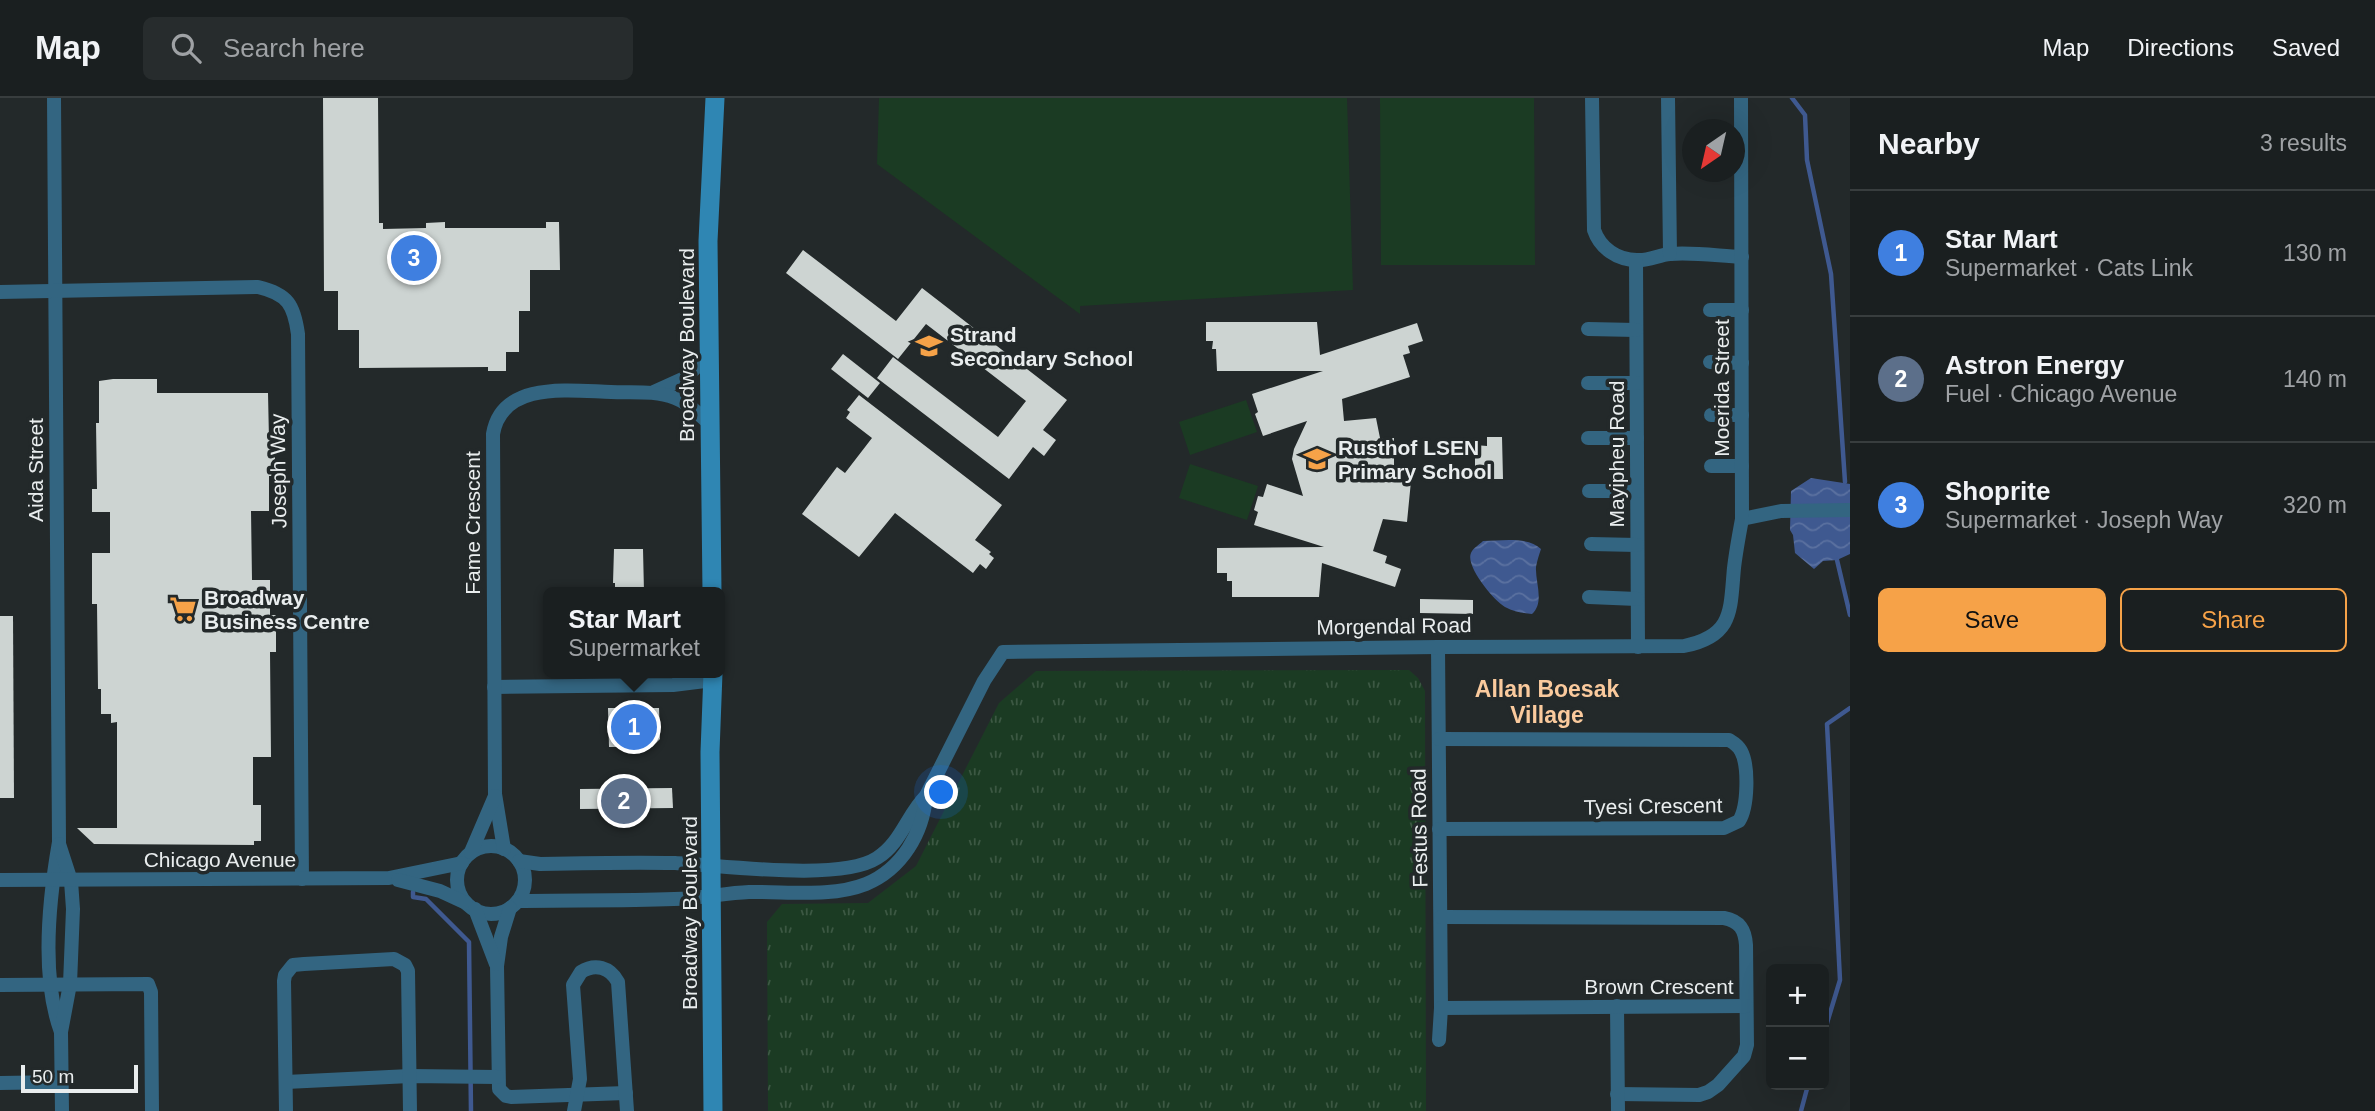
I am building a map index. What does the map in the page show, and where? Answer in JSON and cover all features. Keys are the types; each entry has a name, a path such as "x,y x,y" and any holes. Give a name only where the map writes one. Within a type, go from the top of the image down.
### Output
{"main road":[{"name":"Broadway Boulevard","path":"712,587 708,241 715,98"},
{"name":"Broadway Boulevard","path":"713,678 713,1111"}],"street":[{"name":"Aida Street","path":"54,98 59,842 52,881 50,984 53,1010 61,1032"},
{"path":"1592,98 1594,230 1597,238 1613,254 1636,261 1670,254 1742,257"},
{"path":"1668,98 1670,254"},
{"name":"Moerida Street","path":"1741,98 1742,519"},
{"name":"Mayipheu Road","path":"1636,261 1639,647"},
{"name":"Joseph Way","path":"0,292 258,287 284,296 296,316 302,879"},
{"path":"1710,310 1742,310"},
{"path":"1588,329 1636,330"},
{"name":"Fame Crescent","path":"654,392 685,378 708,356"},
{"path":"1710,362 1742,363"},
{"path":"1588,383 1636,383"},
{"name":"Fame Crescent","path":"504,849 495,794 493,434 497,418 514,402 534,393 654,392 686,403 709,424"},
{"path":"1711,415 1742,415"},
{"path":"1588,438 1637,439"},
{"path":"1711,466 1742,466"},
{"path":"1589,491 1637,491"},
{"path":"1742,519 1787,511 1850,510"},
{"name":"Morgendal Road","path":"711,866 758,869 854,868 876,859 897,840 916,806 926,796 984,681 1003,652 1691,645 1709,638 1720,629 1729,615 1742,519"},
{"path":"1591,544 1637,545"},
{"path":"1589,597 1637,599"},
{"name":"Festus Road","path":"1438,646 1441,917 1439,1040"},
{"path":"494,687 673,685 704,678"},
{"name":"Tyesi Crescent","path":"1439,739 1729,740 1737,744 1745,761 1746,805 1738,821 1724,828 1439,829"},
{"name":"Fame Crescent","path":"467,858 495,794"},
{"name":"Morgendal Road","path":"712,897 744,892 836,890 866,884 884,874 909,848 925,814 926,796"},
{"name":"Aida Street","path":"59,842 71,881 73,909 70,984 61,1032"},
{"path":"497,966 470,906 458,888 457,879 467,858 487,846 504,849 519,861 540,864 676,863 711,866"},
{"name":"Chicago Avenue","path":"0,880 389,878 467,858"},
{"path":"519,861 525,881 501,937 497,966 499,1089 511,1097 626,1093"},
{"name":"Chicago Avenue","path":"389,878 440,891 470,906"},
{"path":"470,906 484,913 495,913 514,904 712,897"},
{"name":"Brown Crescent","path":"1441,917 1733,920 1741,926 1745,934 1746,1006 1441,1008"},
{"path":"286,1111 284,981 289,969 293,965 394,959 405,965 408,971 410,1111"},
{"path":"574,1111 580,1079 573,985 581,972 591,967 610,971 618,982 627,1111"},
{"path":"0,985 144,983 150,987 152,1111"},
{"path":"1617,1006 1618,1111"},
{"path":"1617,1094 1708,1093 1744,1056 1747,1045 1746,1006"},
{"path":"61,1032 62,1111"},
{"path":"286,1082 410,1076 497,1077"},
{"path":"0,1083 62,1082"}],"green space":[{"path":"879,98 1347,98 1353,290 1080,306 1080,314 877,164"},
{"path":"1380,98 1534,98 1535,265 1381,265"},
{"path":"1246,400 1257,432 1190,455 1179,422"},
{"path":"1190,464 1258,486 1247,520 1179,498"},
{"path":"1409,670 1418,678 1425,691 1426,1111 768,1111 767,922 782,904 868,903 916,866 999,703 1036,671"}],"water":[{"path":"1811,478 1850,484 1850,554 1837,560 1823,561 1814,569 1795,553 1790,530 1791,491"},
{"path":"1483,541 1529,542 1541,549 1536,567 1538,604 1532,614 1505,607 1482,583 1470,559 1472,551"}],"building":[{"path":"323,98 378,98 379,223 383,223 383,229 426,228 426,223 445,222 445,228 546,228 546,222 559,222 560,270 530,270 530,311 519,311 519,352 506,352 506,371 488,371 488,367 359,368 359,330 338,330 338,291 324,291"},
{"path":"803,250 896,321 922,288 1067,400 1043,430 1056,440 1044,456 1033,447 1009,479 877,378 893,357 998,437 1026,401 926,324 898,359 786,273"},
{"path":"1206,322 1317,322 1320,355 1417,323 1423,341 1408,346 1410,353 1403,355 1410,377 1342,399 1344,421 1376,418 1380,438 1394,438 1394,468 1404,468 1402,480 1411,481 1407,522 1383,519 1373,551 1387,556 1385,563 1401,569 1395,587 1322,563 1319,597 1232,597 1232,581 1227,581 1227,573 1217,573 1217,548 1324,547 1254,525 1258,512 1254,510 1258,496 1263,497 1267,484 1303,496 1292,459 1307,421 1263,436 1255,414 1258,412 1252,394 1323,371 1217,371 1216,349 1212,349 1213,341 1206,341"},
{"path":"843,354 880,383 868,398 831,369"},
{"name":"Broadway Business Centre","path":"157,379 157,393 268,393 269,440 275,440 275,476 269,476 269,511 251,511 252,580 270,580 270,615 276,615 276,652 270,652 271,757 253,757 253,805 261,805 261,841 254,841 254,845 94,844 77,828 117,828 117,722 111,723 111,714 101,714 97,604 92,604 92,553 110,553 110,512 92,512 92,489 97,489 96,423 99,423 99,381"},
{"path":"859,395 1002,505 975,540 991,552 989,554 994,558 986,569 980,564 973,573 895,513 859,557 802,514 837,467 845,473 872,438 846,418 850,412 847,410"},
{"path":"1487,437 1502,437 1503,479 1488,479 1488,471 1475,471 1475,445 1487,446"},
{"path":"614,549 643,549 644,587 615,587"},
{"path":"1420,599 1473,600 1473,614 1420,613"},
{"path":"0,616 13,616 14,798 0,798"},
{"path":"608,708 659,708 660,739 652,747 609,747"},
{"path":"672,788 673,808 580,809 580,789"}],"waterway":[{"path":"1792,98 1805,115 1807,160 1831,274 1845,482"},
{"path":"1837,560 1850,615"},
{"path":"1826,1027 1840,980 1827,724 1850,708"},
{"path":"413,892 413,897 426,899 469,942 471,1111"},
{"path":"1801,1111 1807,1090"}],"place":[{"name":"Shoprite","path":"414,258"},
{"name":"Strand Secondary School","path":"929,346"},
{"name":"Rusthof LSEN Primary School","path":"1317,459"},
{"name":"Broadway Business Centre","path":"183,609"},
{"name":"Star Mart","path":"634,727"},
{"name":"Astron Energy","path":"624,801"}],"district":[{"name":"Allan Boesak Village","path":"1547,702"}]}
